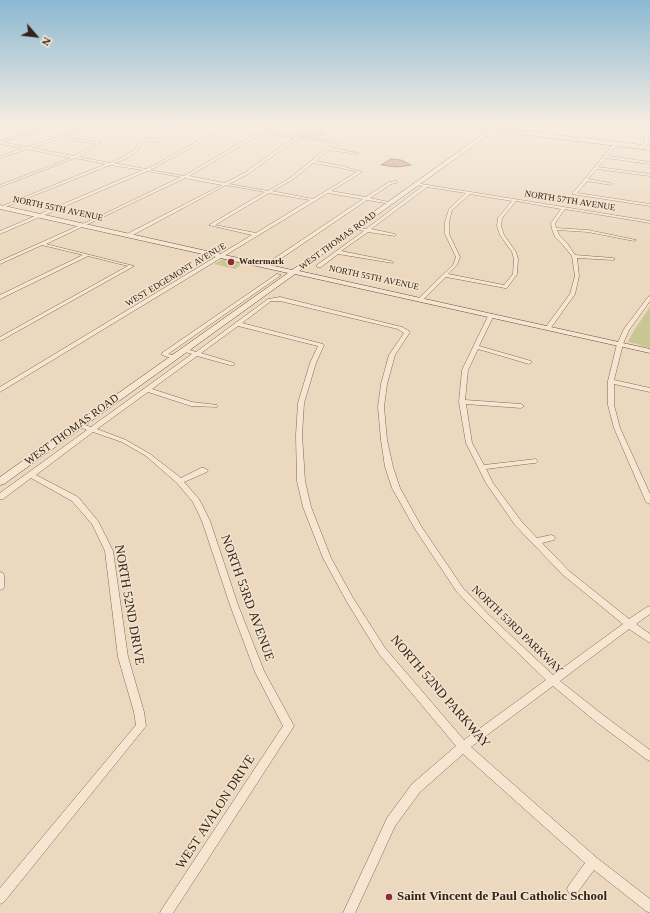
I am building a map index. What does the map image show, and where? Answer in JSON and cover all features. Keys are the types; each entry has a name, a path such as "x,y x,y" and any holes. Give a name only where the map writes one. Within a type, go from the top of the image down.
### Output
{"main road":[{"name":"WEST THOMAS ROAD","path":"0,482 442,166"},
{"name":"NORTH 55TH AVENUE","path":"1,207 224,255 650,351"}],"street":[{"path":"0,186 53,166"},
{"path":"1,207 105,166"},
{"path":"119,166 315,200"},
{"path":"0,233 42,216 154,166"},
{"path":"0,263 85,225 204,166"},
{"path":"129,235 247,173 257,166"},
{"path":"257,235 211,226 291,179 308,166"},
{"name":"WEST EDGEMONT AVENUE","path":"0,390 360,172 334,166"},
{"path":"598,166 574,194 650,205"},
{"path":"596,168 650,175"},
{"path":"586,180 610,184"},
{"path":"268,265 390,183 396,182"},
{"name":"NORTH 57TH AVENUE","path":"416,184 649,221"},
{"name":"WEST THOMAS ROAD","path":"319,266 426,186"},
{"path":"328,192 391,203"},
{"path":"422,299 455,265 458,257 447,234 447,222 450,210 469,193"},
{"path":"445,276 505,287 515,274 516,259 514,252 502,235 500,218 514,200"},
{"path":"548,328 572,294 576,285 577,276 574,256 557,236 553,223 564,208"},
{"path":"356,228 393,235"},
{"path":"554,229 588,231 634,240"},
{"path":"0,339 132,266 42,244"},
{"path":"337,252 391,262"},
{"path":"0,297 87,255"},
{"path":"574,256 613,258"},
{"path":"174,357 164,354 279,275"},
{"path":"263,286 272,288"},
{"path":"650,298 626,330 620,344 611,380 611,406 617,428 650,502"},
{"name":"WEST THOMAS ROAD","path":"0,497 270,300 274,299 400,328 407,332"},
{"path":"491,315 465,370 462,402 470,443 503,504 518,523 566,573 630,625 650,639"},
{"name":"NORTH 52ND PARKWAY","path":"238,324 321,345 313,363 301,403 299,435 301,481 307,507 327,558 350,600 382,651 464,747 593,862 650,907"},
{"name":"NORTH 53RD PARKWAY","path":"407,332 392,355 384,384 382,406 384,440 389,467 396,488 418,527 460,590 511,642 553,681 650,756"},
{"path":"475,347 528,362"},
{"path":"184,350 232,364"},
{"path":"611,380 650,390"},
{"path":"148,390 191,404 215,406"},
{"path":"462,402 521,406"},
{"name":"NORTH 53RD AVENUE","path":"79,425 124,441 148,455 180,481 196,500 206,521 234,605 260,672 289,726"},
{"path":"482,467 534,461"},
{"path":"180,481 204,470"},
{"name":"NORTH 52ND DRIVE","path":"0,898 141,726 139,712 123,657 109,551 95,523 75,499 31,475"},
{"path":"536,541 551,538"},
{"path":"0,575 0,587"},
{"path":"349,913 391,822 416,788 464,747 650,609"},
{"name":"WEST AVALON DRIVE","path":"166,913 289,726"},
{"path":"573,888 593,862"}],"shaded area":[{"path":"225,258 246,262 235,269 214,264"},
{"path":"650,307 650,348 628,341"}],"building":[{"path":"386,166 407,166 397,167"}],"place":[{"name":"Watermark","path":"231,262"},
{"name":"Saint Vincent de Paul Catholic School","path":"389,897"}]}
